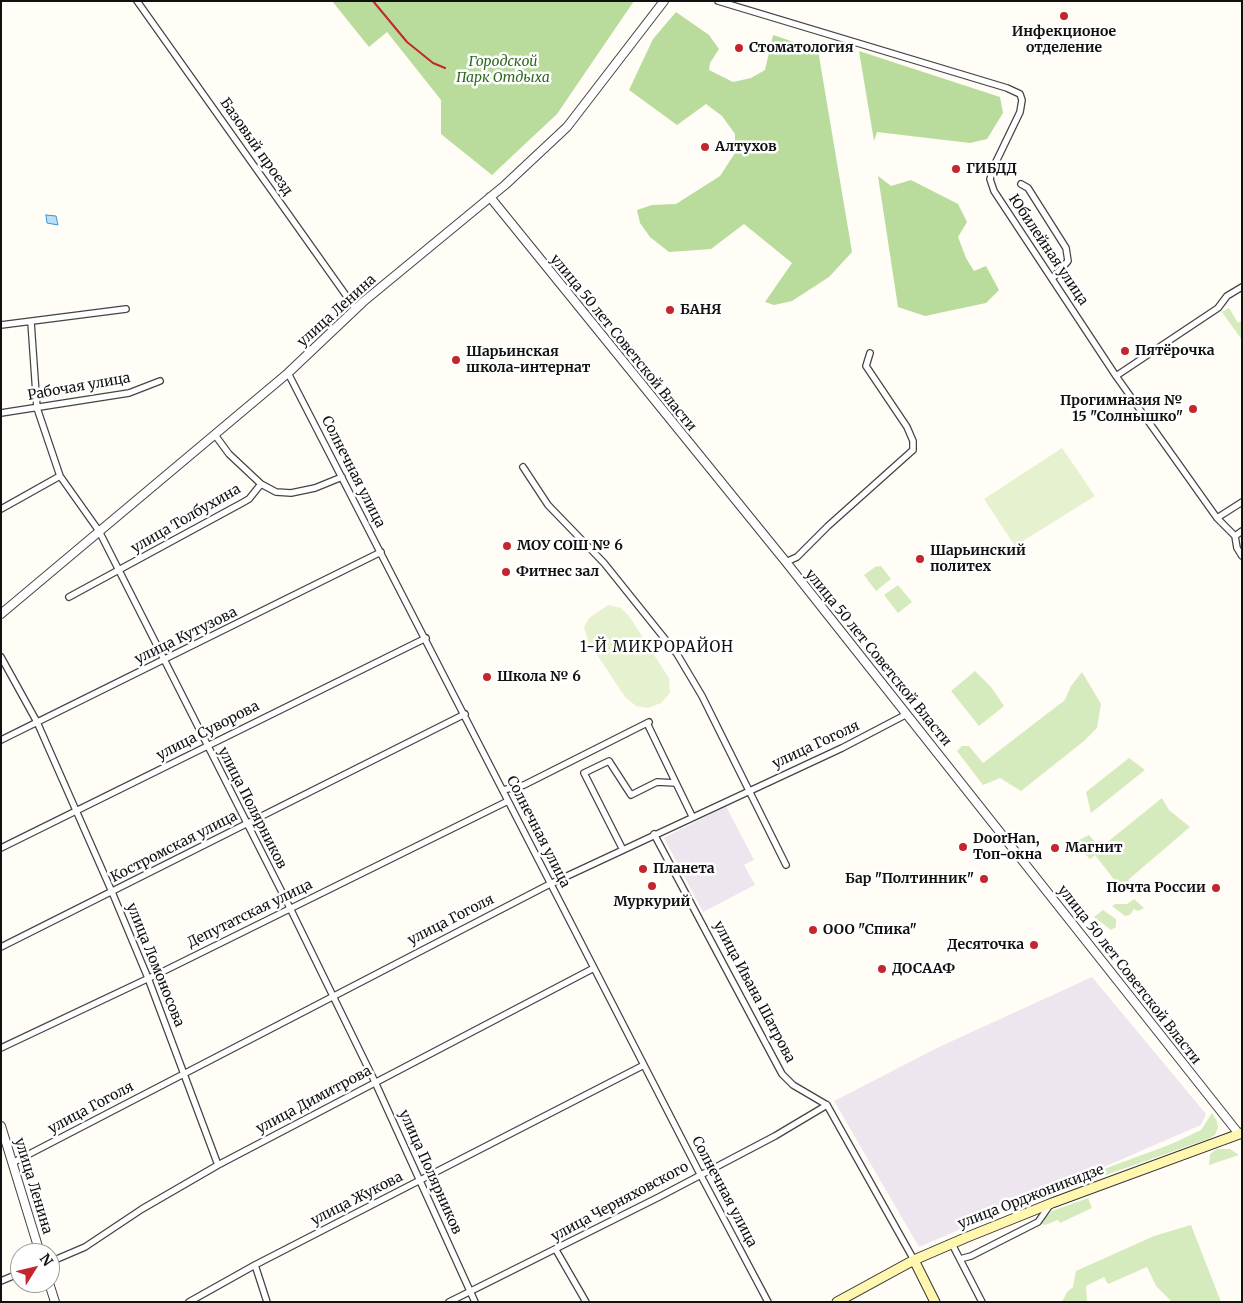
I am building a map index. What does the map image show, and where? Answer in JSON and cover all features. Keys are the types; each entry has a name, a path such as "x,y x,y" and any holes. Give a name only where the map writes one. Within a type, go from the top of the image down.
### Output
{"main road":[{"name":"улица Орджоникидзе","path":"837,1302 914,1260 952,1244 1052,1203 1241,1135"},
{"name":"улица Ивана Шатрова","path":"914,1260 935,1302"}],"street":[{"name":"Базовый проезд","path":"137,1 355,308"},
{"name":"улица Ленина","path":"1,614 288,373 355,308 490,198 567,127 664,1"},
{"name":"Юбилейная улица","path":"718,1 1007,88 1020,94 1022,100 1020,112 994,166 990,179 994,192 1116,376 1217,518 1235,536"},
{"path":"1021,184 1028,188 1066,248 1068,261 1052,278"},
{"name":"улица 50 лет Советской Власти","path":"490,198 908,714 1241,1135"},
{"path":"1116,376 1218,308 1228,296 1242,287"},
{"path":"1,325 126,309"},
{"name":"улица Полярников","path":"30,322 36,408 60,476 99,531 165,660 206,746 290,908 375,1082 475,1302"},
{"path":"786,562 797,557 828,526 913,450 907,427 866,366 870,353"},
{"name":"Солнечная улица","path":"288,373 465,714 550,884 768,1302"},
{"name":"Рабочая улица","path":"1,413 129,393 160,381"},
{"path":"215,435 229,454 261,484"},
{"path":"523,467 548,505 604,563 677,654 702,696 786,865"},
{"path":"1,509 60,476"},
{"name":"улица Толбухина","path":"69,597 249,499 261,484 276,492 291,493 316,488 342,477"},
{"path":"1217,518 1242,502"},
{"path":"1242,531 1235,536 1237,548 1242,556"},
{"name":"улица Кутузова","path":"1,740 381,552"},
{"name":"улица Суворова","path":"1,848 77,813 206,746 426,638"},
{"name":"улица Ломоносова","path":"1,658 37,722 112,892 148,978 218,1165"},
{"name":"Костромская улица","path":"1,947 465,714"},
{"name":"улица Гоголя","path":"12,1164 184,1073 334,997 432,943 654,834 842,748 908,714"},
{"path":"503,790 524,785 648,722 692,816"},
{"path":"623,850 584,772 609,761 631,795 657,782 676,783"},
{"name":"Депутатская улица","path":"1,1048 508,801"},
{"name":"улица Ивана Шатрова","path":"654,834 782,1074 793,1085 827,1106 914,1260"},
{"name":"улица Димитрова","path":"60,1258 85,1247 142,1209 218,1165 594,968"},
{"name":"улица Жукова","path":"189,1302 255,1265 644,1065"},
{"name":"улица Черняховского","path":"449,1302 556,1250 775,1136 827,1106"},
{"name":"улица Ленина","path":"1,1126 37,1243"},
{"path":"960,1259 971,1256 1038,1222 1052,1203"},
{"path":"952,1244 982,1302"},
{"path":"556,1250 586,1302"},
{"path":"255,1265 267,1302"}],"shaded area":[{"path":"726,806 754,860 744,865 755,885 703,912 664,838"},
{"path":"1092,977 1206,1114 1201,1125 919,1247 834,1101 939,1047"}],"green space":[{"name":"Городской Парк Отдыха","path":"332,1 634,1 557,114 492,175 441,134 441,100 387,32 369,47"},
{"path":"676,12 709,35 719,49 710,63 709,70 733,82 751,78 765,70 773,35 818,50 852,252 829,277 792,301 774,305 765,302 792,263 744,224 711,249 669,252 650,237 640,223 637,210 652,205 676,204 720,176 735,153 735,134 722,116 706,104 677,125 629,90 653,39"},
{"path":"859,51 1000,97 1003,113 987,139 970,143 877,132 874,141"},
{"path":"878,176 891,186 911,180 958,204 967,222 958,237 966,258 974,271 986,266 999,290 986,303 925,316 898,307"},
{"path":"1229,308 1238,323 1242,320 1242,340 1222,312"},
{"path":"1062,448 1095,496 1015,546 984,499"},
{"path":"881,566 891,579 876,591 864,575 875,567"},
{"path":"898,585 912,602 898,613 884,595"},
{"path":"608,605 621,608 629,616 669,678 670,693 661,703 648,708 636,706 625,697 588,641 584,627 589,618"},
{"path":"975,671 991,687 1004,706 979,726 951,691"},
{"path":"1082,672 1101,704 1097,728 1084,741 1021,791 1000,778 983,785 957,751 962,746 969,746 983,763 1065,700 1071,686"},
{"path":"1129,758 1145,770 1091,813 1086,792"},
{"path":"1162,798 1169,810 1190,827 1128,880 1138,892 1123,891 1095,855 1090,859 1079,848 1079,840 1089,835 1100,848"},
{"path":"1134,899 1144,908 1138,911 1134,909 1130,915 1125,916 1112,906 1115,904 1127,904"},
{"path":"1103,910 1116,919 1116,927 1111,930 1094,917"},
{"path":"1212,1113 1217,1121 1218,1128 1215,1135 1208,1139 1049,1195 1104,1169 1169,1145 1201,1130"},
{"path":"1217,1149 1230,1149 1239,1155 1209,1165 1210,1154"},
{"path":"1088,1198 1092,1208 1060,1223 1058,1220 1045,1225 1040,1223 1052,1211"},
{"path":"1191,1225 1221,1302 1172,1302 1156,1286 1147,1267 1108,1284 1104,1277 1086,1286 1087,1302 1062,1302 1067,1292 1073,1287 1076,1271 1154,1236"}],"water":[{"path":"46,215 56,216 58,225 47,223"}],"railway":[{"path":"373,1 407,42 433,63 445,68"}],"place":[{"name":"Инфекционое отделение","path":"1064,16"},
{"name":"Стоматология","path":"739,48"},
{"name":"Алтухов","path":"705,147"},
{"name":"ГИБДД","path":"956,169"},
{"name":"БАНЯ","path":"670,310"},
{"name":"Пятёрочка","path":"1125,351"},
{"name":"Шарьинская школа-интернат","path":"456,360"},
{"name":"Прогимназия № 15 \"Солнышко\"","path":"1193,409"},
{"name":"МОУ СОШ № 6","path":"507,546"},
{"name":"Шарьинский политех","path":"920,559"},
{"name":"Фитнес зал","path":"506,572"},
{"name":"Школа № 6","path":"487,677"},
{"name":"DoorHan, Топ-окна","path":"963,847"},
{"name":"Магнит","path":"1055,848"},
{"name":"Планета","path":"643,869"},
{"name":"Бар \"Полтинник\"","path":"984,879"},
{"name":"Муркурий","path":"652,886"},
{"name":"Почта России","path":"1216,888"},
{"name":"ООО \"Спика\"","path":"813,930"},
{"name":"Десяточка","path":"1034,945"},
{"name":"ДОСААФ","path":"882,969"}],"district":[{"name":"1-Й МИКРОРАЙОН","path":"657,648"}]}
